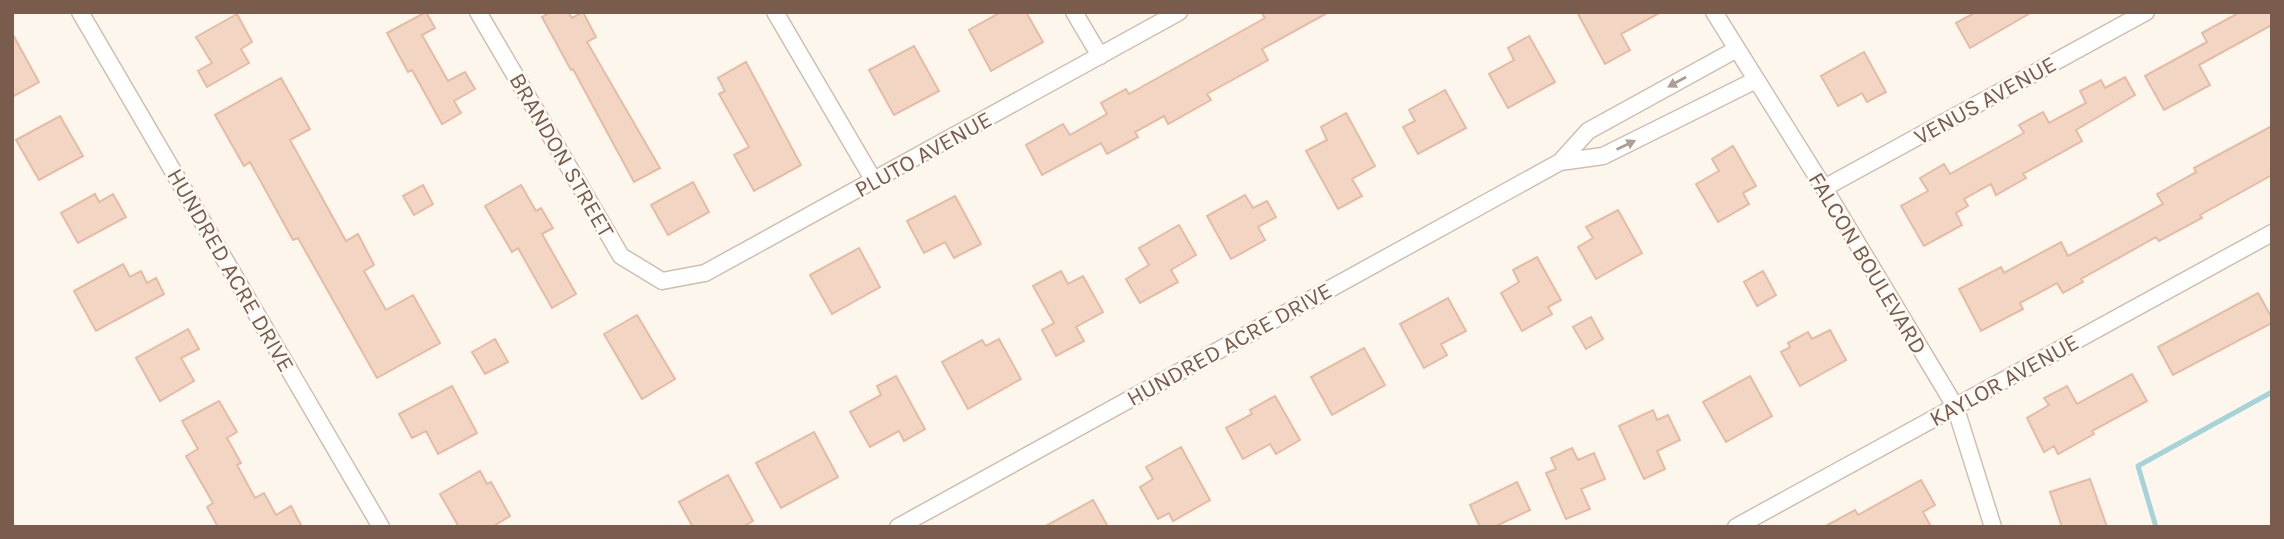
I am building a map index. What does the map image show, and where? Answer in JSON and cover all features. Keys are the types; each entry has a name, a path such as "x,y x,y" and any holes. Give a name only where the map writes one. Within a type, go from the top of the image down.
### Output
{"street":[{"name":"HUNDRED ACRE DRIVE","path":"80,12 381,527"},
{"name":"BRANDON STREET","path":"478,12 621,256 662,281"},
{"path":"775,12 874,181"},
{"path":"1074,12 1100,56"},
{"name":"PLUTO AVENUE","path":"662,281 705,273 1179,12"},
{"name":"FALCON BOULEVARD","path":"1714,12 1955,406 1993,527"},
{"name":"VENUS AVENUE","path":"1824,188 2146,12"},
{"name":"HUNDRED ACRE DRIVE","path":"898,527 1560,162 1588,131 1737,50"},
{"name":"HUNDRED ACRE DRIVE","path":"1560,162 1603,156 1756,80"},
{"name":"KAYLOR AVENUE","path":"1736,527 2272,233"}],"building":[{"path":"426,12 435,28 422,35 448,81 465,72 475,89 454,101 461,113 442,124 412,70 408,72 387,33"},
{"path":"551,12 568,12 572,18 583,12 596,37 587,42 660,168 634,182 542,17"},
{"path":"1001,12 1026,12 1043,42 991,71 969,30"},
{"path":"1261,12 1329,12 1262,49 1268,60 1207,94 1211,100 1168,124 1164,116 1135,132 1138,137 1107,154 1101,143 1042,175 1026,145 1063,124 1070,135 1107,114 1101,103 1126,89 1129,94 1265,18"},
{"path":"1577,12 1661,12 1621,34 1630,50 1605,64"},
{"path":"1976,12 2032,12 1970,48 1956,23"},
{"path":"2240,12 2272,12 2272,25 2199,65 2210,85 2164,110 2145,76 2207,42 2202,33"},
{"path":"237,14 252,42 241,49 249,63 207,87 198,71 212,63 196,37"},
{"path":"12,33 39,82 12,97"},
{"path":"1529,36 1555,82 1508,108 1489,74 1514,60 1508,48"},
{"path":"914,46 939,91 894,115 869,70"},
{"path":"1864,52 1886,92 1867,102 1862,93 1838,106 1821,76"},
{"path":"746,62 801,165 754,191 734,155 749,147 719,94 725,91 718,78"},
{"path":"2125,77 2135,95 2076,130 2082,141 2023,174 2026,178 1996,195 1991,184 1964,199 1968,206 1956,213 1962,225 1924,246 1901,206 1928,191 1920,178 1944,164 1950,174 2024,133 2019,125 2043,112 2049,123 2086,103 2080,91 2101,80 2105,88"},
{"path":"281,78 310,129 290,140 346,241 358,234 374,265 364,271 386,310 413,295 440,343 377,378 298,238 293,240 250,162 244,166 215,115"},
{"path":"1445,90 1466,128 1418,154 1403,127 1415,121 1409,110"},
{"path":"1346,113 1375,166 1352,179 1362,196 1338,209 1306,151 1327,140 1321,127"},
{"path":"60,116 83,156 39,180 16,140"},
{"path":"2272,126 2272,175 2200,215 2202,218 2159,241 2156,237 2081,279 2083,282 2063,293 2057,283 2020,303 2023,309 1981,331 1959,289 2001,267 2004,273 2061,242 2068,256 2163,204 2157,194 2196,172 2194,168"},
{"path":"1733,146 1756,186 1743,193 1749,204 1718,222 1696,184 1719,171 1712,159"},
{"path":"693,182 709,212 668,235 651,205"},
{"path":"423,185 433,204 414,215 403,196"},
{"path":"521,185 536,211 541,208 553,228 542,234 576,294 552,308 518,248 512,252 485,206"},
{"path":"95,194 99,202 113,194 126,217 78,243 61,213"},
{"path":"1245,195 1253,208 1267,201 1276,217 1258,227 1265,240 1231,259 1207,216"},
{"path":"955,196 981,244 954,258 945,242 924,253 907,221"},
{"path":"1618,210 1642,253 1596,279 1578,247 1593,238 1586,227"},
{"path":"1179,225 1196,255 1171,270 1178,282 1140,303 1126,279 1149,265 1139,248"},
{"path":"859,248 880,287 832,314 810,275"},
{"path":"1537,257 1561,300 1548,307 1552,314 1522,331 1501,293 1519,282 1513,270"},
{"path":"123,264 130,277 141,271 147,283 156,278 164,294 96,331 74,291"},
{"path":"1061,271 1068,284 1083,276 1103,312 1076,327 1084,341 1056,356 1042,330 1054,323 1033,286"},
{"path":"1763,271 1776,295 1757,306 1744,282"},
{"path":"2258,293 2272,318 2272,323 2173,375 2158,347"},
{"path":"1448,298 1466,331 1441,344 1447,355 1424,368 1400,324"},
{"path":"637,315 675,379 642,399 604,334"},
{"path":"1591,317 1603,339 1586,349 1573,327"},
{"path":"188,329 199,349 181,358 194,381 160,401 136,358"},
{"path":"1830,330 1846,360 1800,386 1781,352 1790,347 1788,343 1808,332 1812,339"},
{"path":"495,339 508,362 485,374 472,352"},
{"path":"999,339 1021,379 968,409 942,362 982,340 986,346"},
{"path":"1364,348 1385,385 1332,415 1311,377"},
{"path":"2132,374 2147,401 2092,431 2094,434 2058,454 2054,446 2044,452 2027,418 2049,405 2044,398 2067,386 2077,404"},
{"path":"896,376 925,429 904,441 899,431 870,447 850,412 881,395 877,386"},
{"path":"1750,376 1772,416 1726,442 1703,402"},
{"path":"452,386 477,433 438,454 426,431 412,438 399,414"},
{"path":"1275,396 1300,440 1276,454 1270,444 1243,459 1226,428 1252,414 1250,410"},
{"path":"219,401 237,432 227,438 241,463 237,465 255,498 264,493 276,515 291,506 302,527 218,527 207,507 213,503 186,456 198,449 182,421"},
{"path":"1653,410 1657,420 1668,415 1680,440 1657,451 1665,469 1644,479 1619,426"},
{"path":"814,432 838,477 781,508 756,463"},
{"path":"1181,447 1210,500 1173,521 1169,513 1158,519 1140,487 1153,479 1146,467"},
{"path":"1572,448 1578,460 1594,453 1605,479 1581,489 1590,509 1566,519 1546,473 1556,469 1551,458"},
{"path":"480,471 487,484 491,482 510,516 492,527 459,527 440,494"},
{"path":"728,475 753,521 743,527 693,527 679,502"},
{"path":"2090,479 2107,527 2062,527 2050,492"},
{"path":"1921,480 1935,505 1923,512 1931,527 1824,527 1855,510 1858,515"},
{"path":"1517,482 1530,510 1494,527 1480,527 1470,505"},
{"path":"1093,500 1108,527 1044,527"}],"waterway":[{"path":"2156,527 2138,466 2272,392"}]}
